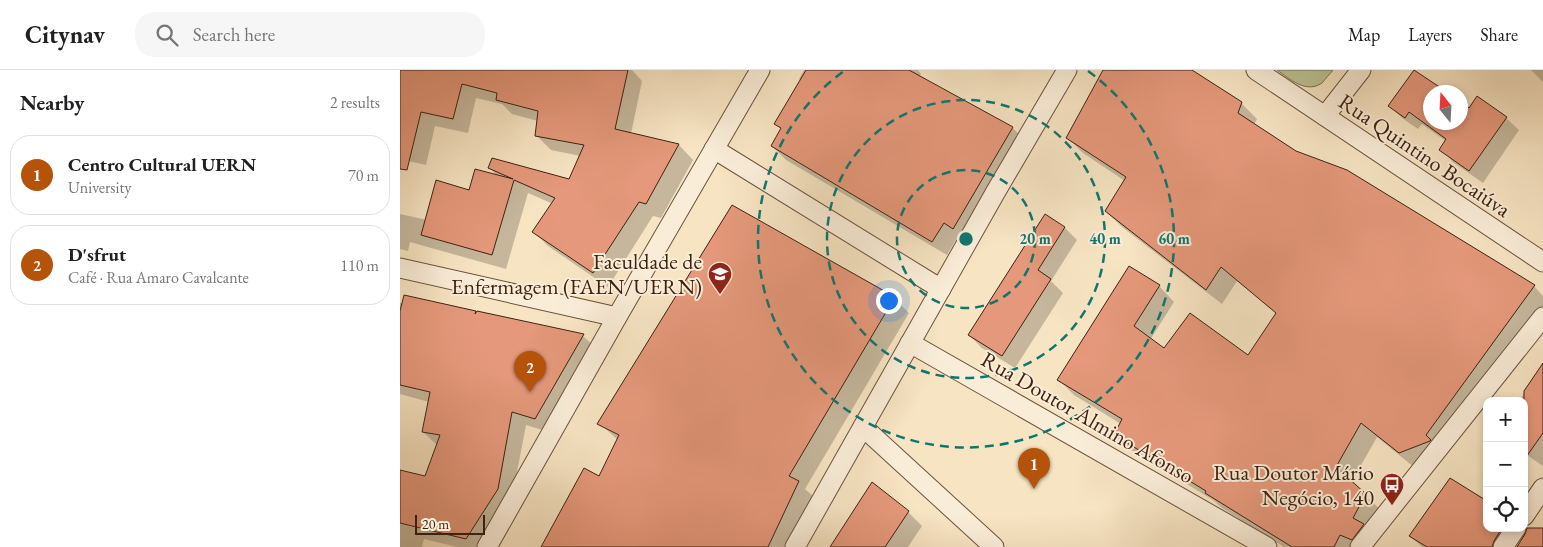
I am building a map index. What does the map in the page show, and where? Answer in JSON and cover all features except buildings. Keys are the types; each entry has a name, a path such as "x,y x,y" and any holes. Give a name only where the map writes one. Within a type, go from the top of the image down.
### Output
{"street":[{"path":"488,547 760,70"},
{"path":"795,547 1067,70"},
{"name":"Rua Quintino Bocaiúva","path":"1256,70 1543,262"},
{"path":"1325,116 1361,70"},
{"path":"714,149 941,289"},
{"path":"400,268 617,318"},
{"path":"1360,547 1543,317"},
{"name":"Rua Doutor Almino Afonso","path":"910,343 1267,547"},
{"path":"863,427 994,547"},
{"path":"1528,510 1543,488"},
{"path":"1503,547 1513,532"}],"green space":[{"path":"1277,70 1333,70 1322,83 1310,87 1298,84"}],"place":[{"name":"Faculdade de Enfermagem (FAEN/UERN)","path":"720,295"},
{"name":"D'sfrut","path":"530,392"},
{"name":"Centro Cultural UERN","path":"1034,489"},
{"name":"Rua Doutor Mário Negócio, 140","path":"1392,506"}]}
